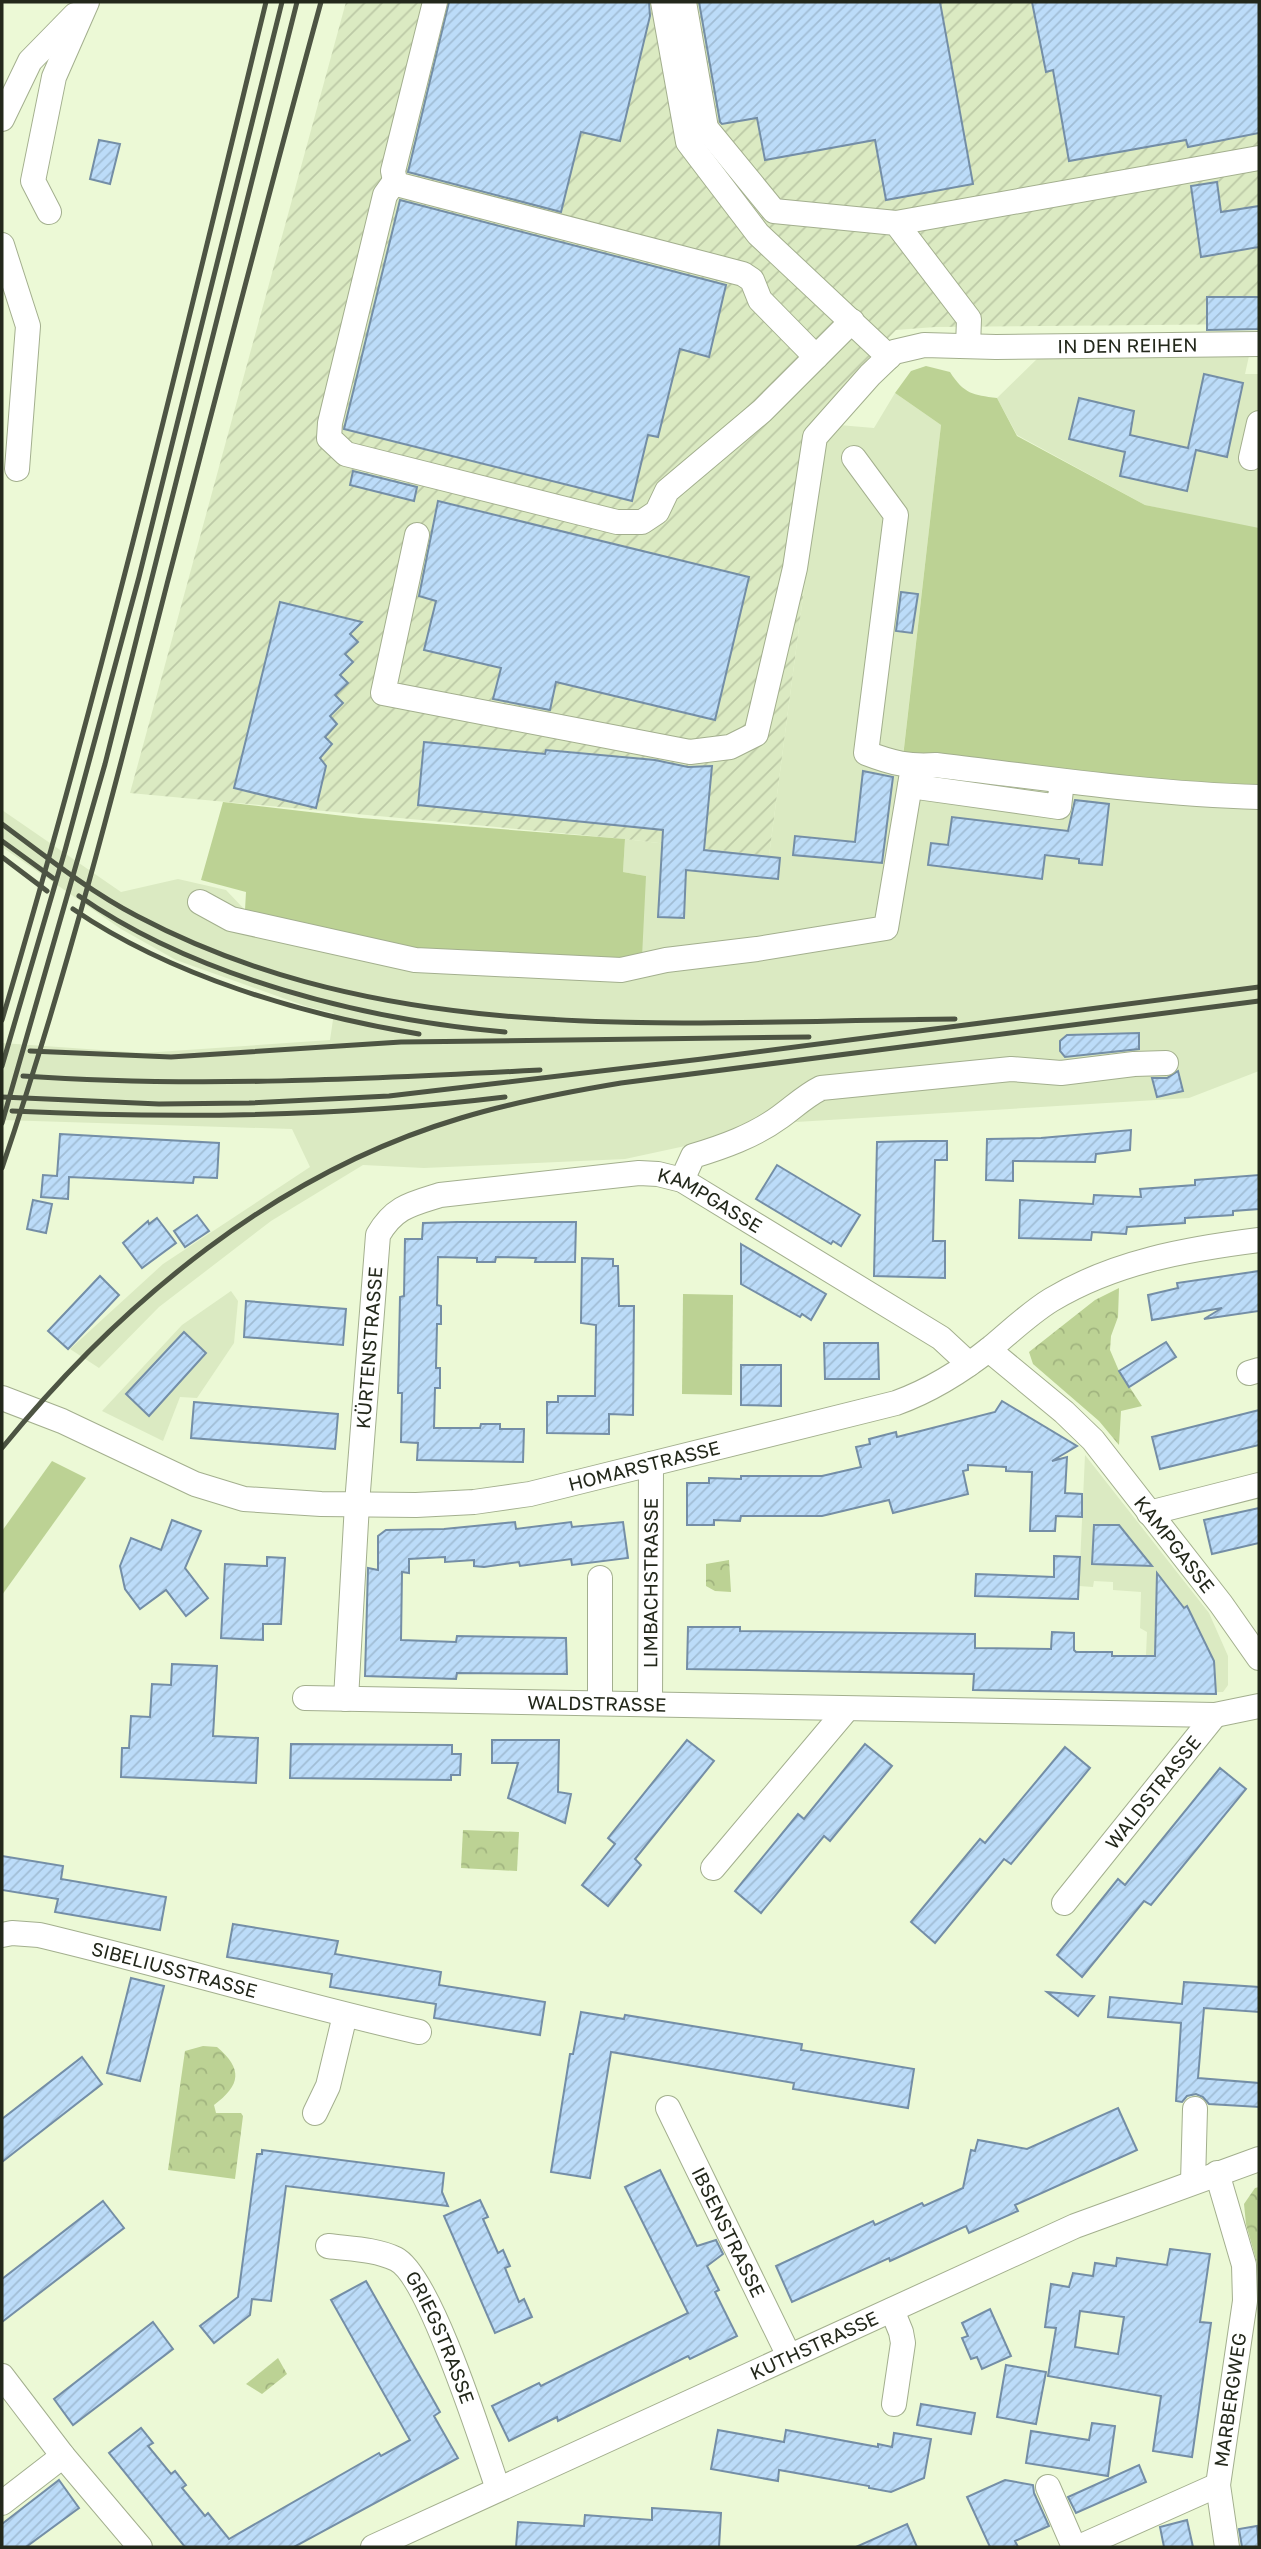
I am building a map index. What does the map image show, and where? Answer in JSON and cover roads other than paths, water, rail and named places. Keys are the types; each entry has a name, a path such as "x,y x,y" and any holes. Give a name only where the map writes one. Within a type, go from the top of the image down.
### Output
{"street":[{"path":"2,119 30,61 87,2"},
{"path":"49,212 33,181 54,77 87,2"},
{"path":"435,2 393,171 395,181 400,185 743,274 752,280 760,300 816,357"},
{"path":"417,535 383,693 690,752 730,747 756,734 795,568 815,437 852,406 889,357 758,234 688,142 663,2"},
{"path":"684,2 706,128 774,211 896,223 1259,158"},
{"path":"395,181 385,195 330,423 329,438 346,454 617,522 642,522 657,512 667,491 762,411 852,321"},
{"path":"896,223 969,319 968,346"},
{"path":"2,245 28,326 17,469"},
{"name":"IN DEN REIHEN","path":"889,357 894,352 924,345 996,347 1259,344"},
{"path":"1251,458 1259,424"},
{"path":"854,458 896,514 866,753 887,761 911,777"},
{"path":"911,777 936,765 1199,796 1259,797"},
{"path":"201,902 231,919 415,961 621,970 666,960 851,935 886,928 911,777"},
{"path":"682,1181 693,1156 724,1147 748,1135 779,1118 805,1096 821,1088 1011,1069 1061,1073 1166,1063"},
{"name":"KAMPGASSE","path":"409,1205 440,1195 639,1173 658,1174 682,1181 941,1338 979,1357 1078,1424 1221,1604 1259,1658"},
{"name":"KÜRTENSTRASSE","path":"357,1504 378,1235 387,1219 409,1205"},
{"name":"HOMARSTRASSE","path":"2,1398 62,1420 195,1485 244,1499 357,1504 451,1503 530,1494 896,1403 938,1385 979,1357 1051,1300 1083,1283 1129,1264 1163,1255 1259,1240"},
{"name":"LIMBACHSTRASSE","path":"650,1704 651,1464"},
{"path":"1149,1513 1259,1485"},
{"path":"346,1699 357,1504"},
{"path":"600,1578 600,1703"},
{"name":"WALDSTRASSE","path":"305,1698 1215,1715 1259,1706"},
{"path":"713,1868 847,1709"},
{"name":"WALDSTRASSE","path":"1064,1903 1215,1715"},
{"name":"SIBELIUSSTRASSE","path":"2,1935 12,1933 52,1938 419,2032"},
{"path":"315,2113 328,2086 345,2015"},
{"name":"IBSENSTRASSE","path":"668,2108 789,2356"},
{"path":"1193,2182 1195,2109"},
{"name":"KUTHSTRASSE","path":"373,2547 1075,2226 1259,2159"},
{"name":"MARBERGWEG","path":"1217,2173 1244,2265 1245,2301 1218,2485 1227,2547"},
{"name":"GRIEGSTRASSE","path":"328,2246 368,2250 398,2260 412,2273 424,2294 453,2362 498,2489"},
{"path":"891,2310 903,2343 894,2404"},
{"path":"2,2376 63,2456 139,2547"},
{"path":"2,2503 63,2456"},
{"path":"1080,2547 1218,2485"},
{"path":"1048,2487 1074,2547"}],"railway":[{"path":"2,1020 108,640 266,2"},
{"path":"2,1066 64,854 139,577 282,2"},
{"path":"2,1123 105,764 297,2"},
{"path":"2,1168 26,1096 90,877 321,2"},
{"path":"2,824 51,861 137,916 234,959 333,989 434,1008 537,1018 641,1023 955,1019"},
{"path":"2,841 53,878"},
{"path":"2,857 47,891"},
{"path":"79,896 125,925 175,950 283,990 396,1017 505,1032"},
{"path":"73,909 152,954 239,990 330,1016 419,1034"},
{"path":"2,1097 159,1104 249,1103 389,1096 702,1059 1259,987"},
{"path":"2,1448 98,1342 151,1293 207,1249 266,1208 328,1172 393,1142 500,1107 621,1083 1259,1001"},
{"path":"30,1051 171,1057 401,1042 809,1037"},
{"path":"23,1076 217,1082 540,1070"},
{"path":"12,1111 136,1115 259,1114 382,1109 505,1097"}]}
